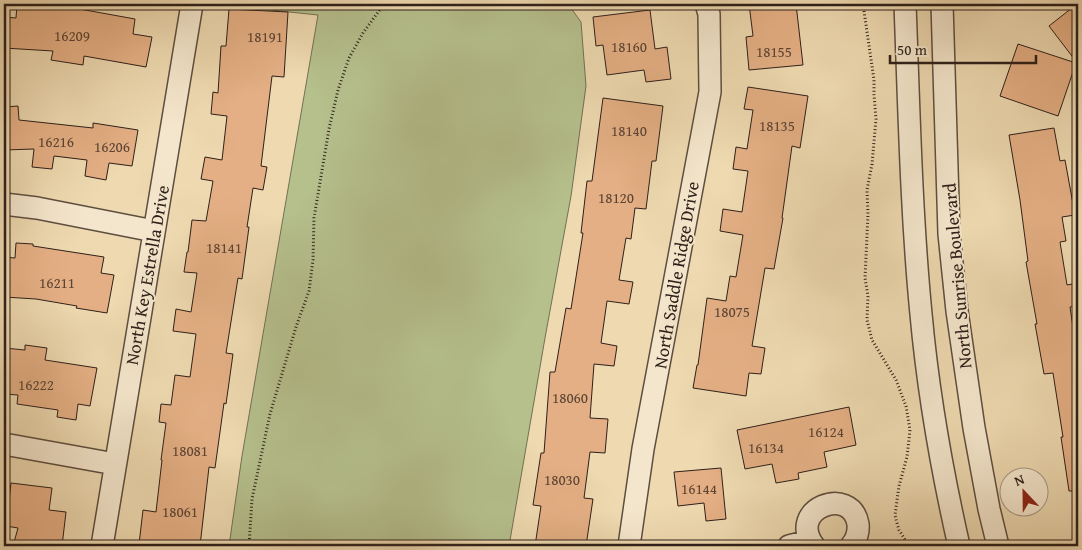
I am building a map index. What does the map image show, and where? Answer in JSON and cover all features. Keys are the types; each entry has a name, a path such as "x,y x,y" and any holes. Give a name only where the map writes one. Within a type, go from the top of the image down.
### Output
{"street":[{"name":"North Key Estrella Drive","path":"102,546 192,4"},
{"name":"North Saddle Ridge Drive","path":"629,546 643,449 710,92 709,14 706,4"},
{"path":"905,4 914,233 921,316 931,398 959,546"},
{"name":"North Sunrise Boulevard","path":"942,4 949,234 957,311 974,428 998,546"},
{"path":"4,204 38,208 154,231"},
{"path":"4,444 115,464"},
{"path":"804,544 807,526 813,512 819,507 833,503 841,504 847,508 857,520 857,538 851,546"}],"path":[{"path":"249,546 252,499 270,414 296,327 309,291 313,260 314,218 338,90 349,58 363,33 384,4"},
{"path":"863,4 874,80 876,119 872,164 867,190 868,214 865,278 868,296 867,320 872,340 896,380 906,406 910,430 908,457 899,486 895,515 896,524 909,546"}],"green space":[{"path":"213,4 568,4 581,22 586,86 571,196 509,546 229,546 242,456 318,15"}],"building":[{"path":"17,4 52,4 135,19 133,34 152,37 146,67 84,56 83,65 51,60 53,51 4,48 4,17 16,18"},
{"path":"749,4 796,4 803,65 749,70 746,37 753,36"},
{"path":"1078,4 1078,64 1049,26"},
{"path":"229,9 288,12 284,77 272,76 261,166 267,167 263,190 253,188 242,279 238,278 226,353 233,354 226,404 224,403 215,468 209,467 200,546 139,544 143,510 156,512 166,423 159,422 161,404 171,405 175,375 190,377 196,334 173,331 176,309 191,312 197,273 184,272 192,220 206,221 213,181 201,179 205,157 222,160 227,116 211,114 213,92 218,93 221,46 226,46"},
{"path":"650,10 655,49 667,47 671,79 646,82 644,70 607,75 603,45 596,46 593,17"},
{"path":"1018,44 1076,63 1058,116 1000,96"},
{"path":"748,87 808,96 800,148 792,146 783,218 774,269 765,268 752,346 765,348 761,374 749,373 746,396 693,388 707,298 726,301 730,276 736,277 743,235 720,231 723,209 742,212 748,171 733,169 736,147 747,149 753,110 744,109"},
{"path":"603,98 663,106 656,161 652,161 646,209 635,208 631,239 626,238 619,280 633,282 629,304 607,301 601,343 617,346 614,366 594,364 590,418 608,419 605,453 590,452 584,498 593,499 586,546 535,546 541,506 533,505 541,453 544,453 550,372 555,372 566,308 571,309 583,233 581,233 587,181 592,181"},
{"path":"18,106 19,120 93,128 93,123 138,130 132,166 109,163 106,180 85,176 87,160 54,156 52,169 32,167 34,149 4,150 4,107"},
{"path":"1054,128 1060,161 1065,160 1075,215 1062,217 1066,241 1060,242 1067,285 1078,283 1078,306 1070,307 1076,347 1078,347 1078,491 1069,491 1053,373 1044,374 1035,324 1037,324 1026,262 1028,261 1020,200 1009,135"},
{"path":"16,243 33,244 33,246 104,257 101,273 114,275 107,313 36,299 4,297 4,257 15,258"},
{"path":"25,345 47,348 45,360 97,368 90,406 78,404 76,420 57,417 58,410 17,404 18,395 4,394 4,348 25,350"},
{"path":"849,407 856,445 824,452 827,467 798,473 799,479 776,483 772,464 745,469 737,430"},
{"path":"721,468 726,519 706,521 704,503 678,506 674,472"},
{"path":"11,483 52,488 49,510 66,512 62,546 13,546 18,528 6,526"}]}
